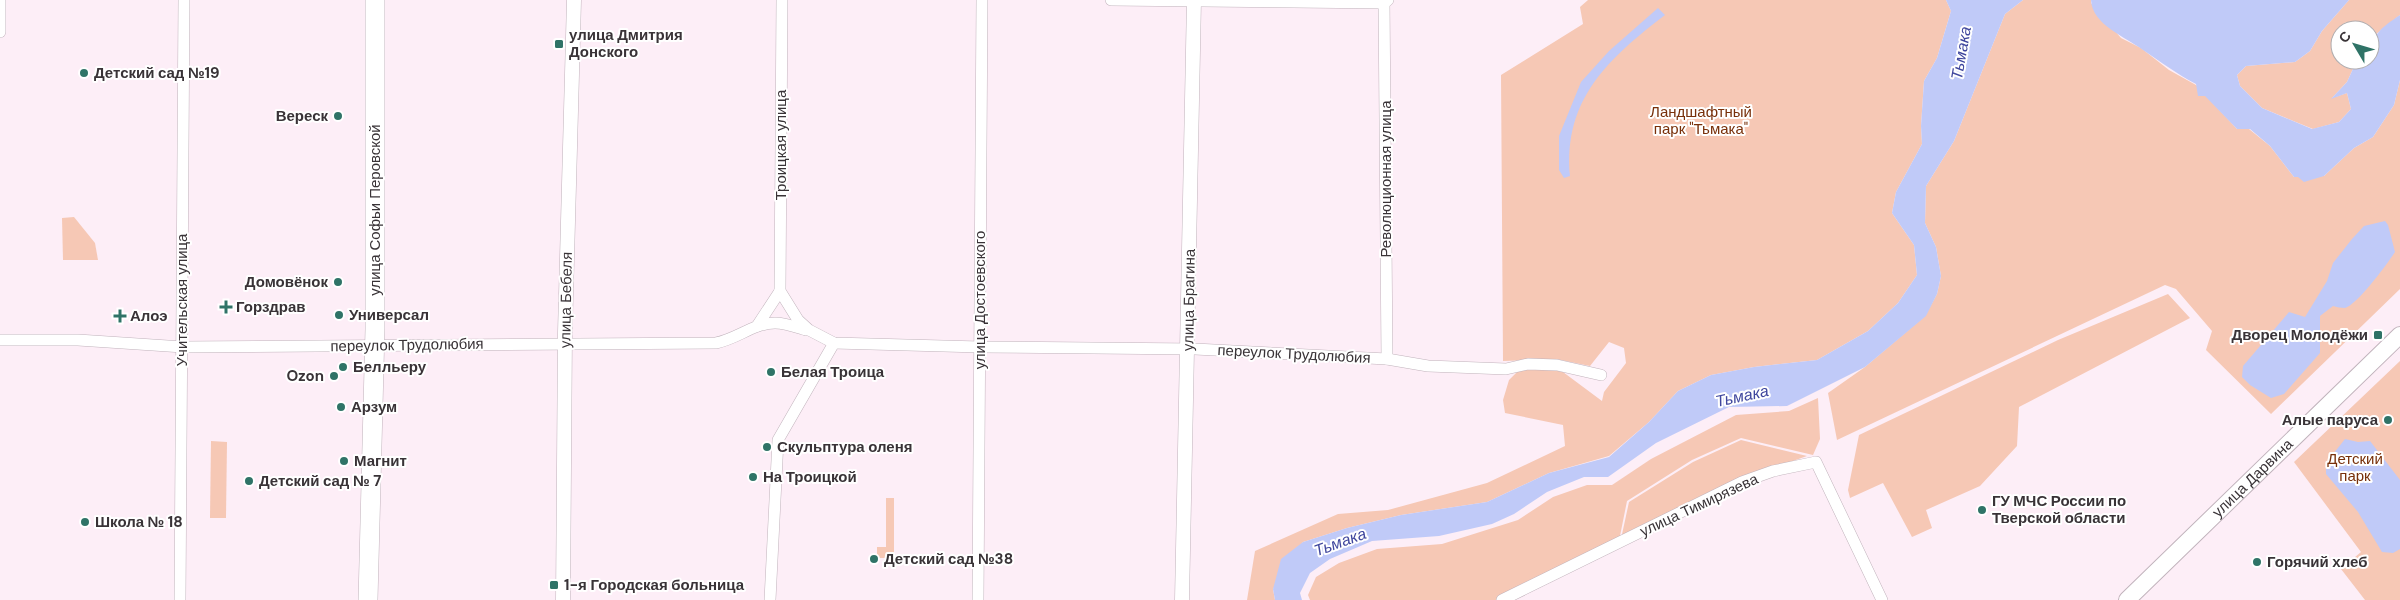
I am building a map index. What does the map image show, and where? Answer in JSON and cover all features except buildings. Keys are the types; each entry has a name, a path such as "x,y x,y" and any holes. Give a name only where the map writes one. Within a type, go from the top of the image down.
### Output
{"main road":[{"name":"улица Софьи Перовской","path":"368,600 379,347 375,0"},
{"name":"улица Софьи Перовской","path":"377,600 384,0"},
{"name":"улица Дарвина","path":"2127,600 2400,335"}],"street":[{"path":"0,0 0,32"},
{"name":"Учительская улица","path":"180,600 184,0"},
{"name":"улица Бебеля","path":"564,600 565,343 574,0"},
{"name":"Троицкая улица","path":"782,0 780,291 792,314 809,330 834,343"},
{"name":"улица Достоевского","path":"978,600 982,0"},
{"path":"1110,0 1386,1"},
{"name":"улица Брагина","path":"1182,600 1194,0"},
{"name":"Революционная улица","path":"1386,1 1387,358"},
{"path":"757,326 780,291"},
{"name":"переулок Трудолюбия","path":"0,340 78,340 183,347 716,343 728,341 757,326 776,323 809,330"},
{"path":"770,600 778,440 834,343"},
{"name":"переулок Трудолюбия","path":"834,343 980,347 1188,349 1387,358 1428,366 1506,369 1528,364 1557,365 1601,375"},
{"name":"улица Тимирязева","path":"1502,600 1742,482 1773,471 1816,462 1882,600"}],"green space":[{"name":"Ландшафтный парк \"Тьмака\"","path":"1588,0 1946,0 1951,11 1937,58 1924,81 1921,126 1922,144 1896,192 1892,213 1914,245 1917,275 1898,303 1868,331 1817,360 1754,367 1711,375 1678,391 1649,422 1609,456 1549,473 1487,502 1401,515 1347,528 1303,542 1273,589 1275,600 1247,600 1255,551 1338,514 1388,510 1487,483 1565,446 1563,425 1505,413 1503,400 1509,380 1518,371 1544,368 1563,372 1602,401 1604,392 1626,363 1624,348 1609,342 1590,366 1556,359 1503,361 1501,75 1583,24 1580,7"},
{"path":"2023,0 2091,0 2091,3 2121,38 2141,48 2169,70 2196,85 2237,129 2249,129 2270,146 2294,177 2324,176 2354,148 2373,137 2394,105 2400,80 2400,289 2271,414 2206,350 2212,331 2176,289 2165,285 1837,440 1828,393 1865,367 1925,316 1937,294 1941,276 1936,247 1925,223 1926,186 1954,141 2005,14"},
{"path":"2349,0 2400,0 2400,15 2380,31 2380,20 2332,20"},
{"path":"2330,22 2330,70 2352,70 2347,82 2332,98 2347,93 2351,109 2339,122 2313,129 2262,108 2240,86 2237,75 2246,66 2295,62 2310,51"},
{"path":"74,217 95,243 98,260 63,260 62,218"},
{"path":"2168,294 2190,318 2019,407 2017,446 1980,486 1926,510 1932,528 1912,537 1883,483 1850,498 1848,490 1859,435 2058,340"},
{"name":"Детский парк","path":"2400,361 2400,600 2365,600 2341,569 2361,552 2294,462"},
{"path":"1818,398 1820,439 1813,455 1741,438 1692,460 1627,501 1619,541 1508,600 1310,600 1308,595 1316,577 1339,563 1377,549 1442,544 1518,520 1553,497 1587,485 1612,485 1651,459 1736,415 1789,411"},
{"path":"1741,440 1807,456 1745,478 1621,539 1629,502 1693,462"},
{"path":"211,441 227,442 226,518 210,518"},
{"path":"886,498 894,498 894,558 877,558 877,547 886,547"}],"water":[{"name":"Тьмака","path":"1946,0 2023,0 2005,14 1954,141 1926,186 1925,223 1936,247 1941,276 1937,294 1926,316 1865,367 1787,406 1729,407 1656,443 1608,477 1584,477 1547,492 1514,514 1492,524 1439,536 1372,541 1330,559 1310,573 1300,593 1302,600 1275,600 1273,589 1281,559 1303,542 1347,528 1401,515 1487,502 1549,473 1609,457 1649,422 1678,391 1711,375 1754,367 1817,360 1868,331 1898,303 1917,275 1914,245 1892,213 1896,192 1922,144 1921,126 1924,81 1937,58 1951,11"},
{"path":"2091,0 2349,0 2330,20 2310,51 2295,62 2246,66 2237,75 2240,86 2262,108 2312,129 2339,122 2351,109 2347,93 2331,99 2347,82 2352,70 2380,70 2380,30 2400,15 2400,80 2394,105 2373,137 2354,148 2324,176 2304,182 2298,177 2294,177 2270,146 2250,129 2237,129 2205,96 2198,96 2196,84 2111,30 2097,17"},
{"path":"1658,8 1665,15 1626,47 1608,65 1582,103 1574,124 1570,149 1570,176 1564,178 1559,170 1559,136 1581,82 1609,51"},
{"path":"2385,221 2388,225 2395,252 2357,300 2345,308 2333,306 2320,316 2320,353 2284,394 2271,398 2250,385 2242,377 2243,366 2289,312 2305,317 2327,281 2333,263 2364,226"},
{"path":"2345,439 2358,442 2370,441 2400,480 2400,549 2393,553 2382,552 2358,512 2326,474 2326,463"}],"place":[{"name":"улица Дмитрия Донского","path":"559,44"},
{"name":"Детский сад №19","path":"84,73"},
{"name":"Вереск","path":"338,116"},
{"name":"Домовёнок","path":"338,282"},
{"name":"Горздрав","path":"226,307"},
{"name":"Универсал","path":"339,315"},
{"name":"Алоэ","path":"120,316"},
{"name":"Дворец Молодёжи","path":"2378,335"},
{"name":"Белльеру","path":"343,367"},
{"name":"Белая Троица","path":"771,372"},
{"name":"Ozon","path":"334,376"},
{"name":"Арзум","path":"341,407"},
{"name":"Алые паруса","path":"2388,420"},
{"name":"Скульптура оленя","path":"767,447"},
{"name":"Магнит","path":"344,461"},
{"name":"На Троицкой","path":"753,477"},
{"name":"Детский сад № 7","path":"249,481"},
{"name":"ГУ МЧС России по Тверской области","path":"1982,510"},
{"name":"Школа № 18","path":"85,522"},
{"name":"Детский сад №38","path":"874,559"},
{"name":"Горячий хлеб","path":"2257,562"},
{"name":"1-я Городская больница","path":"554,585"}]}
